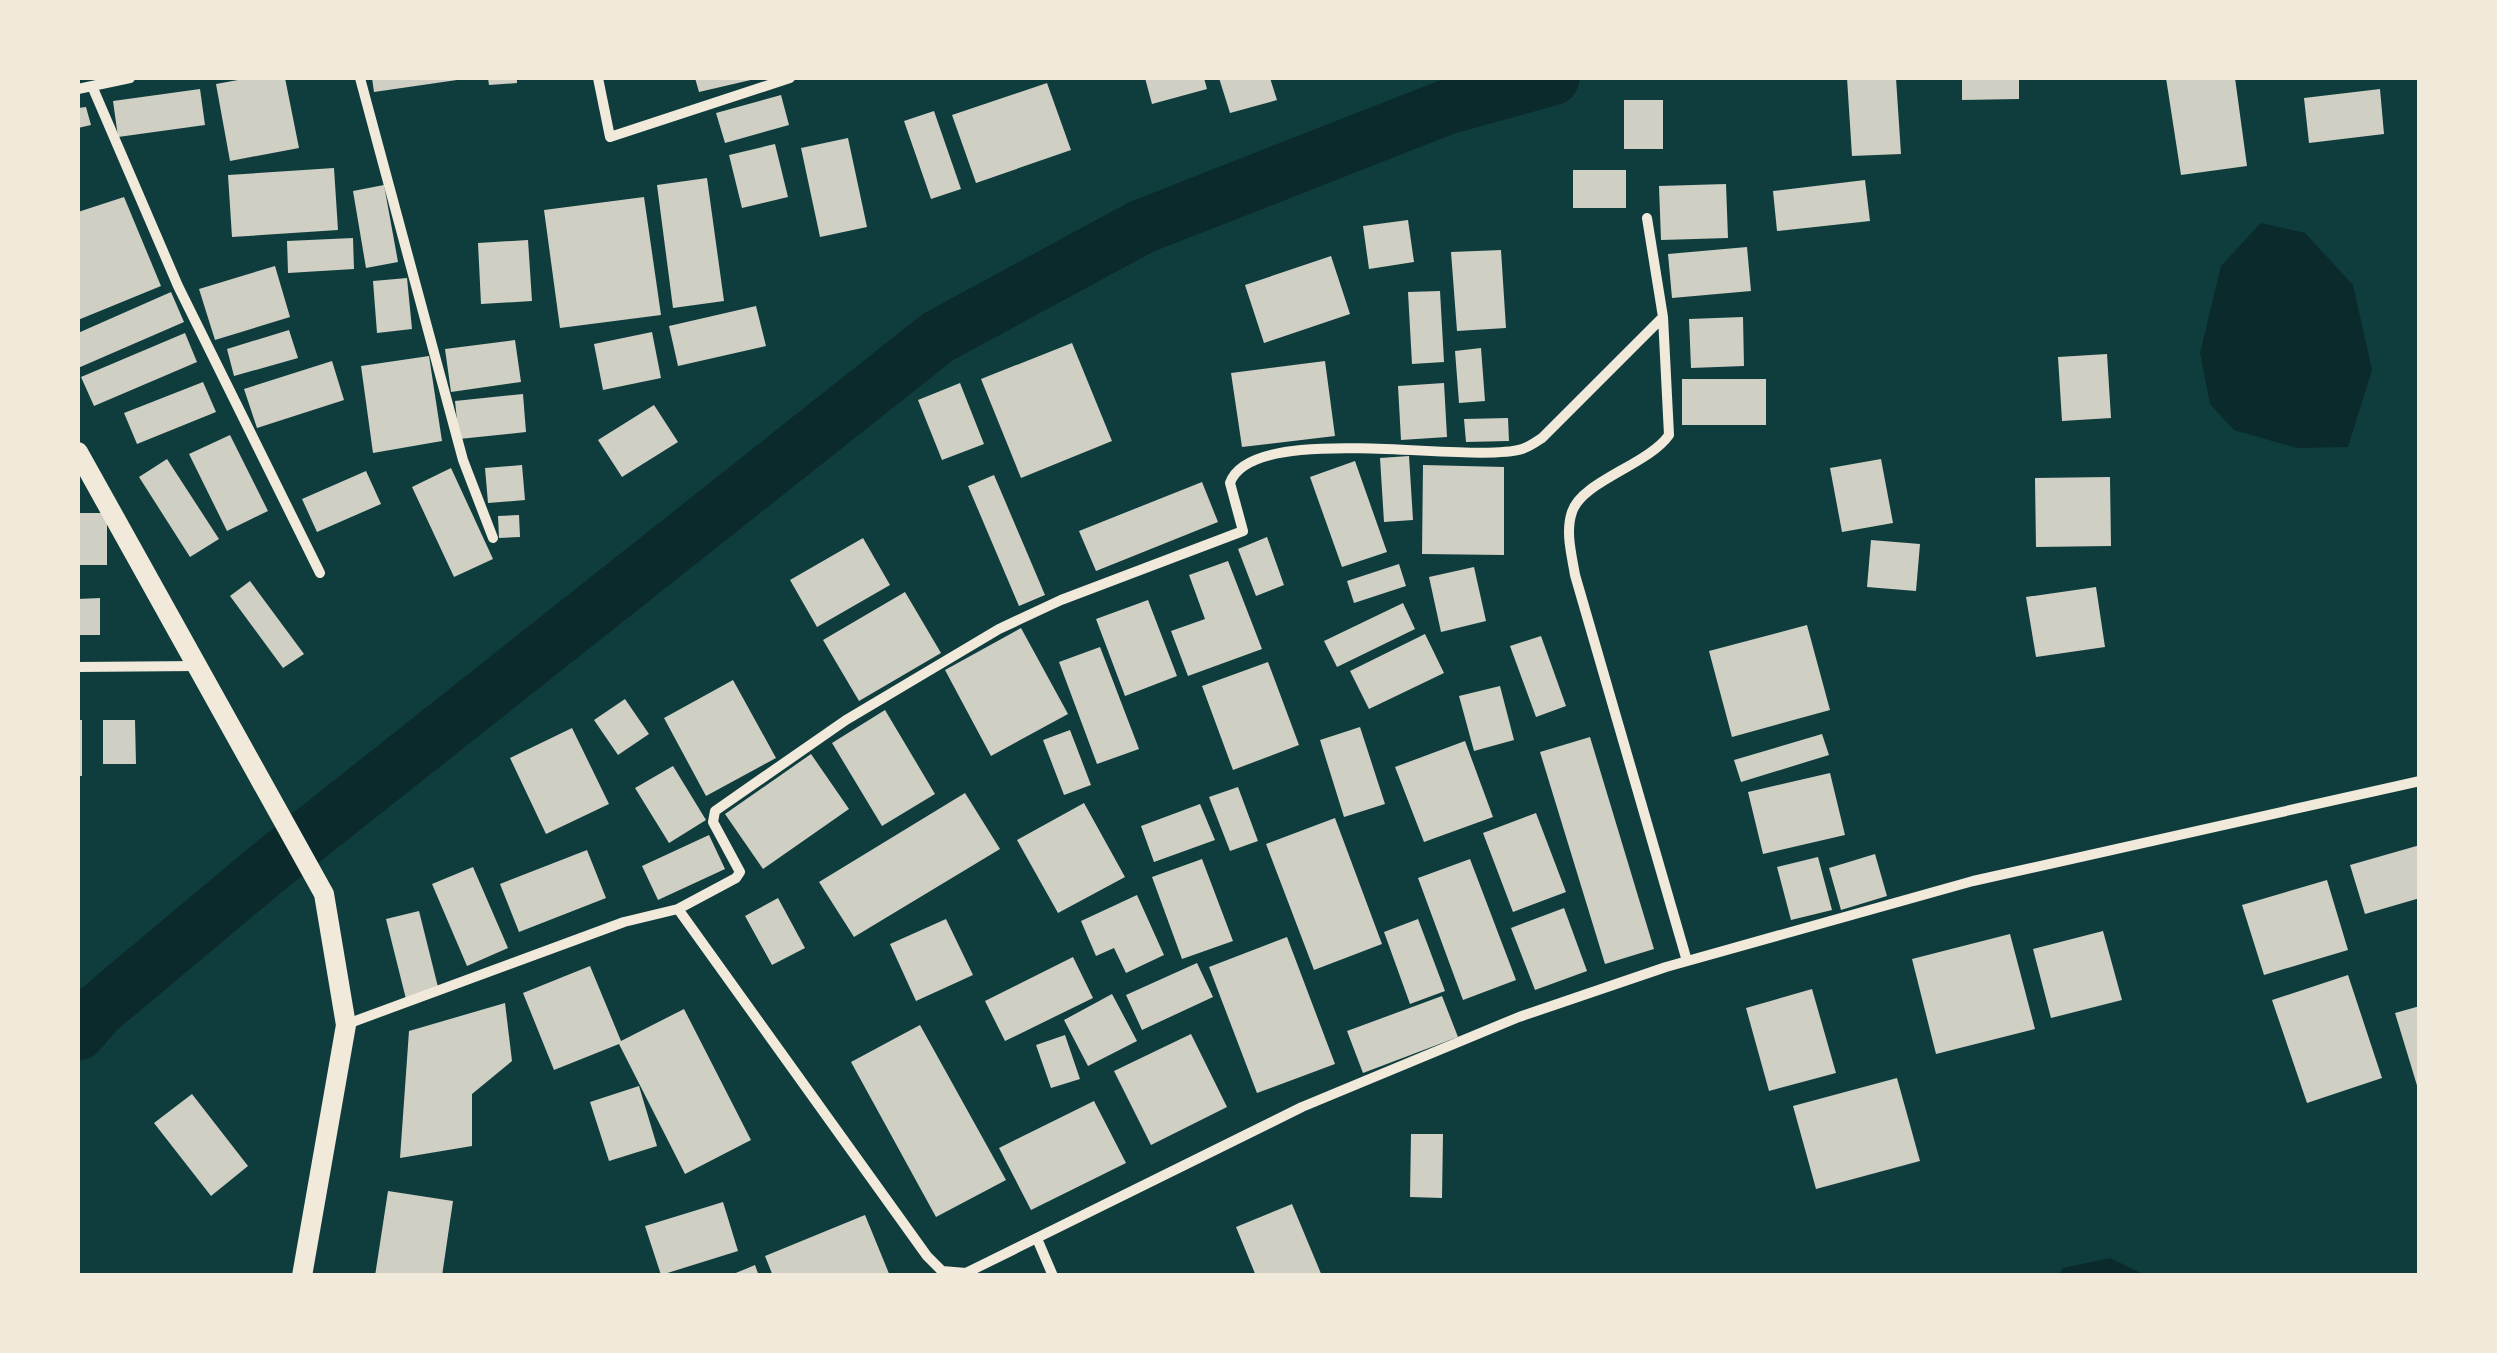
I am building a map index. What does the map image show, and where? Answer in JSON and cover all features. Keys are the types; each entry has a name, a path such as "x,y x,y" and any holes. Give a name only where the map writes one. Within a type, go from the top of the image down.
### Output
{"main road":[{"path":"78,452 324,894 346,1025 302,1276"}],"street":[{"path":"78,89 130,78"},
{"path":"360,78 462,460 492,538"},
{"path":"598,78 610,136 790,78"},
{"path":"92,86 178,286 320,574"},
{"path":"1647,218 1663,317 1668,435 1659,448 1586,494 1572,509 1569,530 1574,575 1687,960"},
{"path":"346,1025 624,922 678,909 736,878 740,872 713,822 715,811 846,720 999,629 1061,600 1243,532 1230,482 1234,474 1272,454 1371,446 1483,454 1522,449 1542,438 1663,317"},
{"path":"78,667 196,666"},
{"path":"678,909 942,1272 966,1273 1302,1107 1518,1017 1687,960 1992,876 2420,781"},
{"path":"1038,1240 1054,1276"}],"water":[{"path":"2261,223 2305,233 2353,285 2372,370 2348,447 2297,448 2234,430 2210,404 2200,353 2221,266"},
{"path":"2110,1258 2145,1275 2058,1275 2063,1268"}],"building":[{"path":"249,78 285,78 299,148 230,161 216,84"},
{"path":"372,78 457,78 457,80 374,92"},
{"path":"488,78 517,78 517,83 489,85"},
{"path":"695,78 754,78 755,79 699,92"},
{"path":"1145,78 1204,78 1207,89 1152,104"},
{"path":"1219,78 1270,78 1277,100 1230,113"},
{"path":"1847,78 1896,78 1901,154 1852,156"},
{"path":"1962,78 2019,78 2019,99 1962,100"},
{"path":"2166,78 2235,78 2247,166 2181,175"},
{"path":"1047,83 1071,150 976,183 952,115"},
{"path":"200,89 205,125 118,137 113,101"},
{"path":"2380,89 2384,134 2309,143 2304,98"},
{"path":"781,95 789,125 725,143 716,113"},
{"path":"1624,100 1663,100 1663,149 1624,149"},
{"path":"86,107 91,125 78,128 78,108"},
{"path":"934,111 961,189 931,199 904,121"},
{"path":"848,138 867,227 820,237 801,148"},
{"path":"775,144 788,197 742,208 729,155"},
{"path":"334,168 338,230 232,237 228,175"},
{"path":"1573,170 1626,170 1626,208 1573,208"},
{"path":"707,178 724,301 673,308 657,185"},
{"path":"1865,180 1870,221 1777,231 1773,191"},
{"path":"1726,184 1728,238 1661,240 1659,186"},
{"path":"384,185 398,262 366,268 353,191"},
{"path":"124,197 161,286 78,320 78,212"},
{"path":"644,197 661,315 560,328 544,210"},
{"path":"1408,220 1414,262 1369,269 1363,226"},
{"path":"353,238 354,269 288,273 287,241"},
{"path":"528,240 532,301 481,304 478,243"},
{"path":"1747,247 1751,291 1672,298 1668,254"},
{"path":"1501,250 1506,328 1457,331 1451,252"},
{"path":"1331,256 1350,314 1264,343 1245,285"},
{"path":"275,266 290,317 215,340 199,289"},
{"path":"407,278 412,329 377,333 373,281"},
{"path":"1440,291 1444,362 1412,364 1408,292"},
{"path":"171,292 184,322 78,368 78,333"},
{"path":"756,306 766,346 678,366 669,326"},
{"path":"1743,317 1744,366 1691,368 1689,319"},
{"path":"289,330 298,358 234,376 227,349"},
{"path":"652,332 661,378 603,390 594,344"},
{"path":"185,333 197,362 94,406 81,377"},
{"path":"515,340 521,382 451,392 445,349"},
{"path":"1072,343 1112,441 1021,478 981,379"},
{"path":"1481,348 1485,401 1459,403 1455,351"},
{"path":"2107,354 2111,418 2062,421 2058,357"},
{"path":"429,356 442,441 373,453 361,366"},
{"path":"332,361 344,400 257,428 244,389"},
{"path":"1325,361 1335,436 1242,447 1231,373"},
{"path":"1682,379 1766,379 1766,425 1682,425"},
{"path":"203,382 216,412 137,444 124,413"},
{"path":"960,383 984,444 942,460 918,400"},
{"path":"1444,383 1447,437 1401,440 1398,386"},
{"path":"523,394 526,432 459,439 455,401"},
{"path":"654,405 678,442 622,477 598,440"},
{"path":"1508,418 1509,441 1466,442 1464,419"},
{"path":"230,435 268,511 227,531 189,454"},
{"path":"1409,456 1413,520 1384,522 1380,458"},
{"path":"167,459 219,539 190,557 139,477"},
{"path":"1881,459 1893,523 1842,532 1830,468"},
{"path":"1355,461 1387,552 1342,567 1310,477"},
{"path":"522,465 525,500 488,503 485,468"},
{"path":"1423,465 1504,467 1504,555 1422,554"},
{"path":"451,468 493,559 454,577 412,487"},
{"path":"366,471 381,504 317,532 302,499"},
{"path":"994,475 1045,595 1019,606 968,486"},
{"path":"2110,477 2111,546 2036,547 2035,478"},
{"path":"1202,482 1218,522 1096,571 1079,531"},
{"path":"78,513 107,513 107,565 78,565"},
{"path":"519,515 520,537 499,538 498,516"},
{"path":"1267,537 1284,585 1256,596 1238,549"},
{"path":"863,538 890,585 817,627 790,580"},
{"path":"1871,540 1920,544 1916,591 1867,587"},
{"path":"1228,561 1262,649 1188,676 1171,631 1205,619 1189,575"},
{"path":"1399,564 1406,586 1354,603 1347,581"},
{"path":"1474,567 1486,621 1441,632 1429,577"},
{"path":"250,581 304,654 283,668 230,596"},
{"path":"2096,587 2105,647 2036,657 2026,597"},
{"path":"905,592 941,653 859,701 823,640"},
{"path":"100,598 100,635 78,635 78,599"},
{"path":"1148,600 1177,676 1125,696 1096,619"},
{"path":"1403,603 1415,629 1337,667 1324,641"},
{"path":"1807,625 1830,710 1732,737 1709,651"},
{"path":"1021,628 1068,714 991,756 945,670"},
{"path":"1425,634 1444,673 1369,709 1350,671"},
{"path":"1541,636 1566,706 1536,717 1510,646"},
{"path":"1100,647 1139,749 1097,764 1059,662"},
{"path":"1268,662 1299,745 1233,770 1202,686"},
{"path":"733,680 776,758 706,796 664,718"},
{"path":"1500,686 1514,740 1474,751 1459,696"},
{"path":"625,699 649,734 618,755 594,720"},
{"path":"885,710 935,794 882,826 832,743"},
{"path":"78,720 82,720 82,776 78,776"},
{"path":"103,720 135,720 136,764 103,764"},
{"path":"1360,727 1385,804 1344,817 1320,740"},
{"path":"572,728 609,804 546,834 510,758"},
{"path":"1070,730 1091,785 1064,795 1043,740"},
{"path":"1822,734 1829,755 1741,782 1734,760"},
{"path":"1590,737 1654,949 1605,964 1540,752"},
{"path":"1465,741 1493,817 1424,842 1395,767"},
{"path":"811,754 849,809 763,869 725,814"},
{"path":"673,766 706,820 669,843 635,788"},
{"path":"1830,773 1845,835 1763,854 1748,792"},
{"path":"1238,787 1258,841 1230,851 1209,797"},
{"path":"965,793 1000,849 854,937 819,882"},
{"path":"1084,803 1125,877 1058,913 1017,840"},
{"path":"1200,804 1215,840 1154,862 1141,826"},
{"path":"1536,813 1566,892 1513,912 1483,833"},
{"path":"1335,818 1382,944 1314,970 1266,844"},
{"path":"709,835 725,869 658,900 642,866"},
{"path":"2420,845 2420,898 2365,914 2350,865"},
{"path":"587,850 606,898 519,932 500,884"},
{"path":"1875,854 1887,896 1841,910 1829,868"},
{"path":"1818,857 1832,910 1791,920 1777,867"},
{"path":"1202,859 1233,941 1182,959 1152,877"},
{"path":"1470,859 1516,980 1463,1000 1418,878"},
{"path":"473,867 508,948 467,966 432,884"},
{"path":"2327,880 2348,950 2264,975 2242,905"},
{"path":"1137,895 1164,955 1126,973 1114,948 1096,956 1081,921"},
{"path":"778,898 805,948 772,965 745,916"},
{"path":"1564,908 1587,971 1535,990 1511,928"},
{"path":"419,911 439,991 406,999 386,919"},
{"path":"946,919 973,975 916,1001 890,944"},
{"path":"1418,919 1445,991 1410,1004 1384,932"},
{"path":"2103,931 2122,1000 2051,1018 2033,949"},
{"path":"2010,934 2035,1029 1936,1054 1912,959"},
{"path":"1287,937 1335,1064 1257,1093 1209,967"},
{"path":"1073,957 1093,998 1005,1041 985,1001"},
{"path":"1197,963 1213,997 1142,1030 1126,995"},
{"path":"590,966 621,1041 684,1009 751,1140 685,1174 619,1044 554,1070 523,993"},
{"path":"2348,975 2382,1078 2307,1103 2272,1000"},
{"path":"1812,989 1836,1073 1769,1091 1746,1008"},
{"path":"1112,994 1137,1041 1088,1066 1064,1020"},
{"path":"1442,996 1458,1037 1363,1073 1347,1031"},
{"path":"505,1003 512,1061 472,1094 472,1146 400,1158 409,1031"},
{"path":"2420,1006 2420,1092 2419,1092 2395,1013"},
{"path":"920,1025 1006,1180 936,1217 851,1062"},
{"path":"1191,1034 1227,1107 1151,1145 1114,1071"},
{"path":"1065,1035 1080,1079 1051,1088 1036,1045"},
{"path":"1897,1078 1920,1161 1816,1189 1793,1106"},
{"path":"639,1086 657,1146 609,1161 590,1102"},
{"path":"192,1094 248,1166 211,1196 154,1123"},
{"path":"1094,1101 1126,1163 1031,1210 999,1148"},
{"path":"1411,1134 1443,1134 1442,1198 1410,1197"},
{"path":"388,1191 453,1201 442,1276 375,1276"},
{"path":"723,1202 738,1251 661,1275 645,1226"},
{"path":"1292,1204 1322,1276 1256,1276 1236,1227"},
{"path":"865,1215 890,1276 773,1276 765,1256"},
{"path":"755,1265 759,1276 731,1276 731,1275"}],"waterway":[{"path":"78,1033 97,1011 264,871 938,337 1141,227 1447,107 1552,78"}]}
